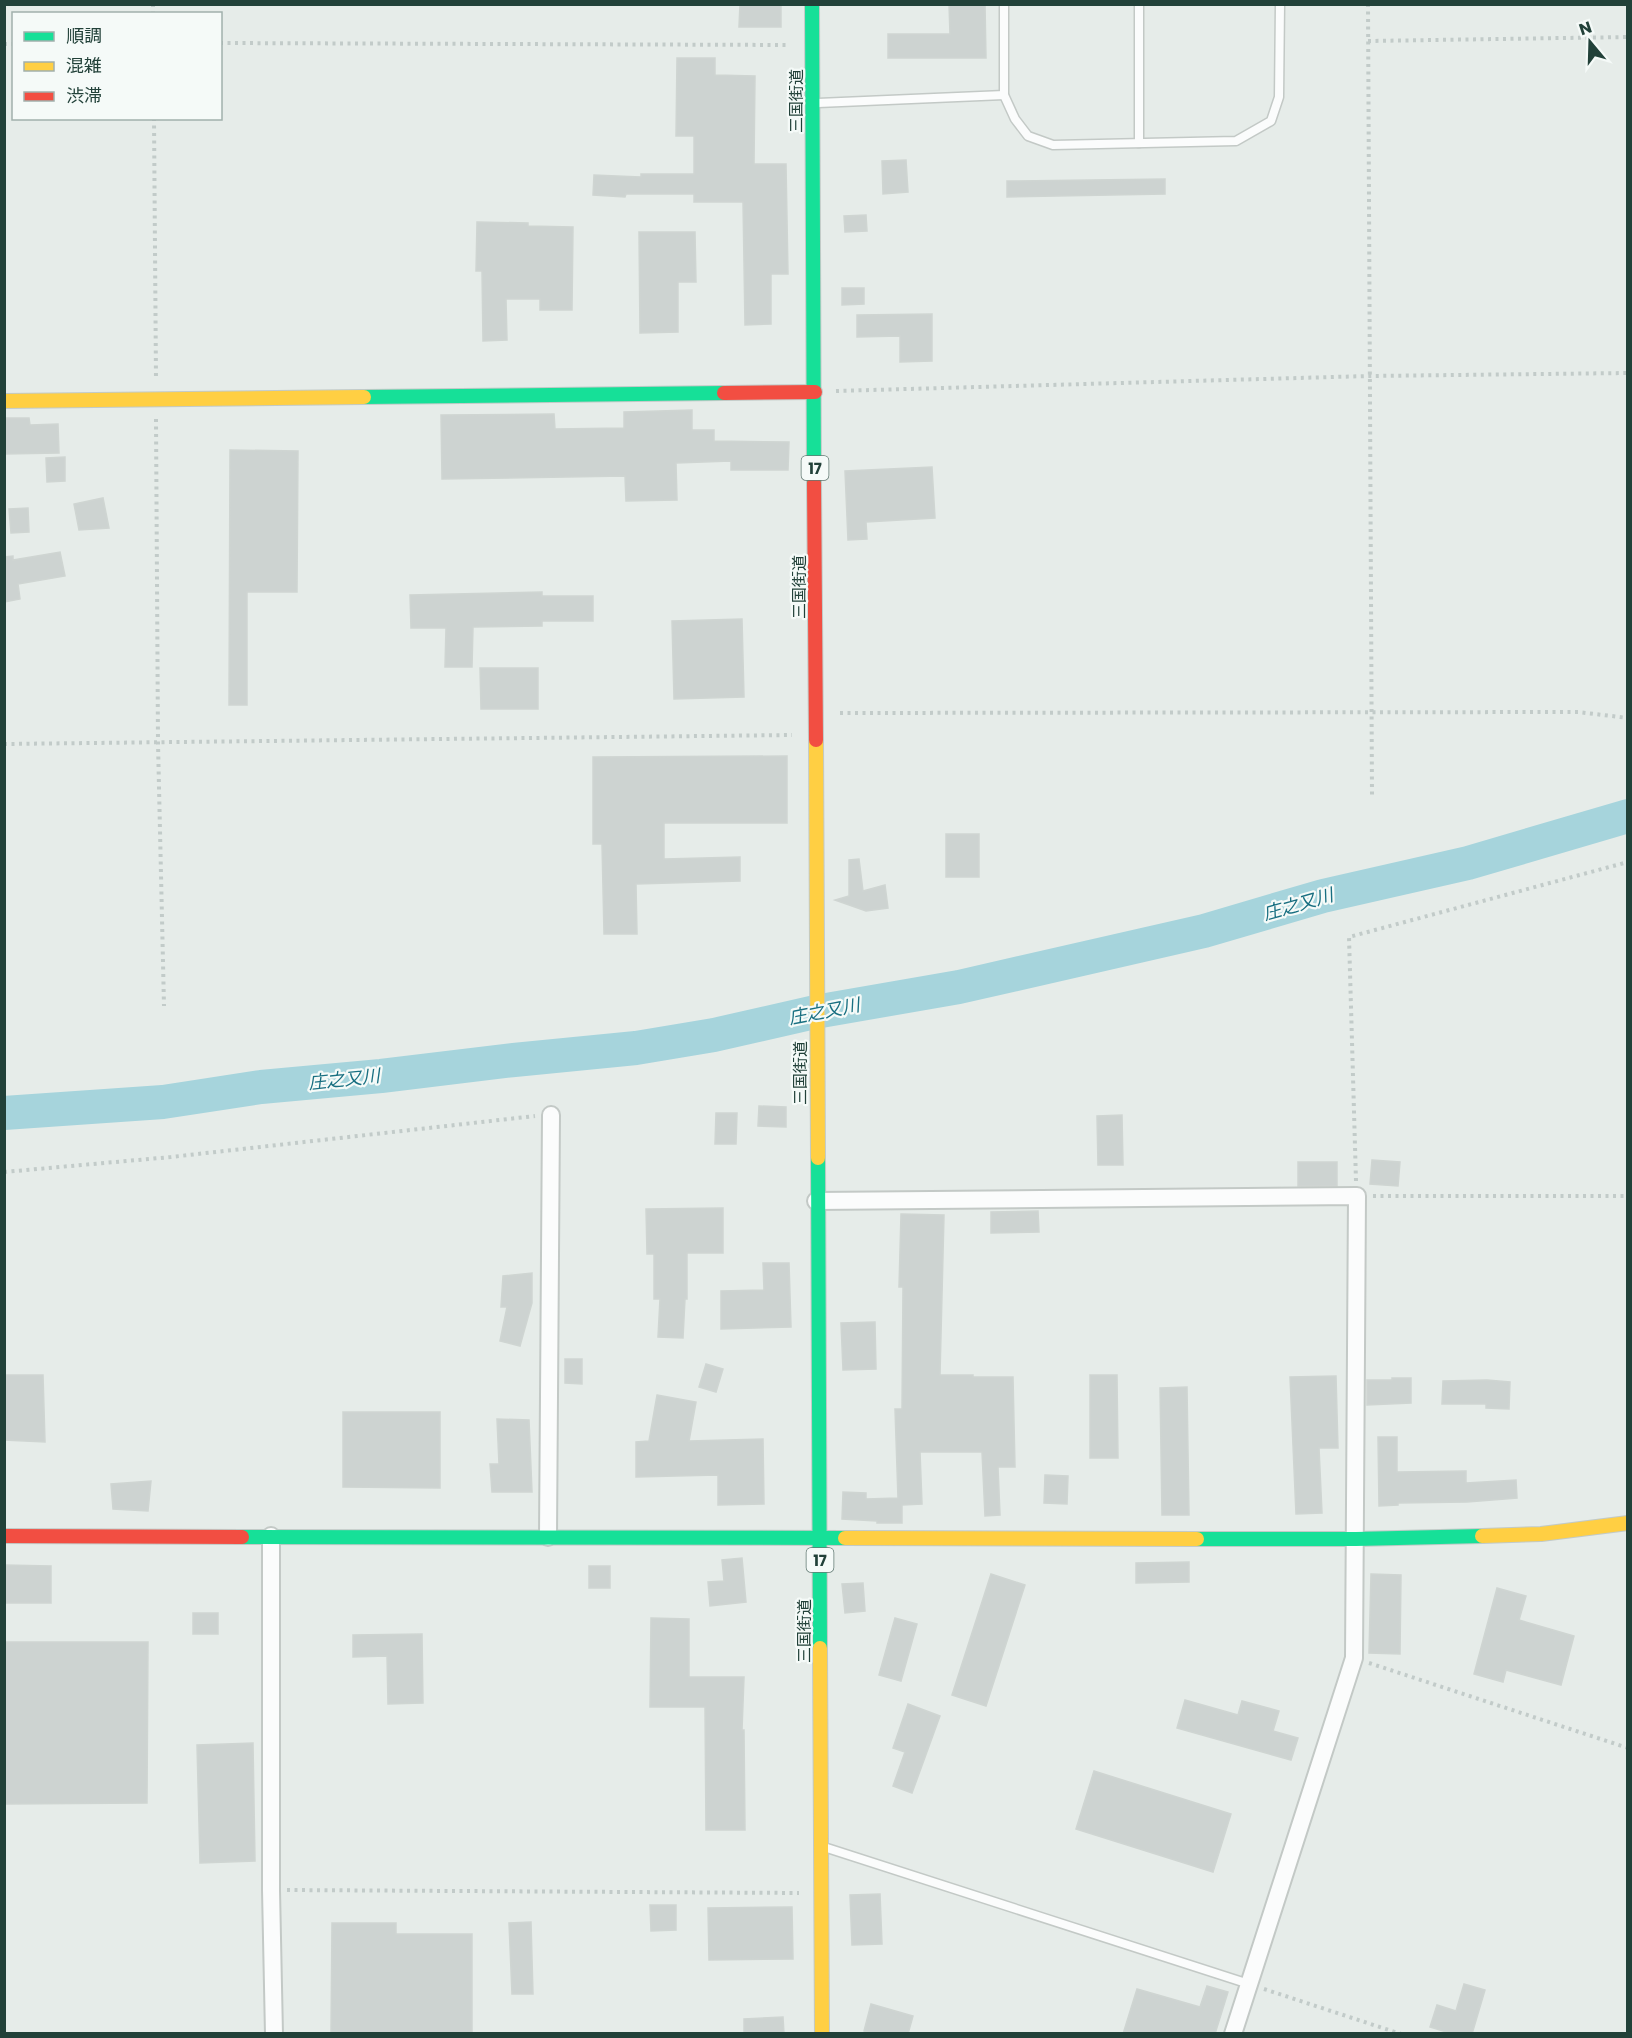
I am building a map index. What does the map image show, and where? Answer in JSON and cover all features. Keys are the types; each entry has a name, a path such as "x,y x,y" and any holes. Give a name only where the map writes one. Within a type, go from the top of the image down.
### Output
{"main road":[{"name":"三国街道","path":"812,4 817,713 816,1201 822,2034"},
{"path":"4,401 815,392"},
{"path":"4,1536 1356,1539 1540,1534 1628,1523"}],"street":[{"path":"548,1537 551,1115"},
{"path":"816,1201 1357,1196 1354,1658 1233,2034"},
{"path":"271,1536 271,1890 274,2034"}],"lane":[{"path":"1004,4 1004,95 1015,119 1028,136 1053,145 1236,141 1271,121 1279,97 1280,4"},
{"path":"1139,4 1139,143"},
{"path":"813,104 1004,95"},
{"path":"821,1846 1249,1984"}],"path":[{"path":"1368,4 1372,796"},
{"path":"1368,41 1628,38"},
{"path":"222,44 813,45"},
{"path":"153,120 158,743 164,1006"},
{"path":"815,392 1369,376 1628,373"},
{"path":"817,713 1578,712 1628,718"},
{"path":"4,744 817,734"},
{"path":"1628,862 1349,937 1357,1196 1628,1196"},
{"path":"4,1172 171,1157 551,1115"},
{"path":"1354,1658 1628,1748"},
{"path":"271,1890 821,1893"},
{"path":"1249,1984 1401,2034"}],"building":[{"path":"740,4 781,4 781,27 739,27"},
{"path":"949,4 985,4 986,58 888,58 888,34 950,34"},
{"path":"677,58 715,58 715,75 755,76 754,164 786,164 788,274 771,274 771,324 745,325 743,202 694,202 694,194 626,194 625,197 593,195 594,175 641,177 641,174 694,174 694,136 676,136"},
{"path":"906,160 908,192 883,194 882,161"},
{"path":"1165,179 1165,194 1007,197 1007,181"},
{"path":"866,215 867,231 845,232 844,216"},
{"path":"477,222 573,227 572,310 540,310 540,299 506,299 507,340 483,341 482,271 476,271"},
{"path":"639,232 695,232 696,282 678,282 678,332 640,333"},
{"path":"842,288 864,288 864,304 842,305"},
{"path":"932,314 932,361 900,362 900,336 857,337 857,315"},
{"path":"692,410 692,430 714,430 714,441 789,442 788,470 731,470 731,461 676,463 677,500 626,501 625,476 442,479 441,415 554,414 555,429 624,428 624,412"},
{"path":"4,418 29,418 30,425 58,424 59,453 4,454"},
{"path":"230,450 298,451 297,592 247,592 247,705 229,705"},
{"path":"65,457 65,481 47,482 46,458"},
{"path":"932,467 935,518 866,522 867,539 848,540 845,471"},
{"path":"103,498 109,528 79,530 74,504"},
{"path":"28,508 29,532 11,533 9,509"},
{"path":"60,552 65,576 18,584 20,599 4,602 4,557 13,556 13,560"},
{"path":"542,592 542,596 593,596 593,621 542,621 542,626 473,627 472,667 445,667 446,628 411,628 410,595"},
{"path":"742,619 744,697 674,699 672,621"},
{"path":"480,668 538,668 538,709 481,709"},
{"path":"787,756 787,823 664,823 664,859 740,857 740,881 636,884 637,934 604,934 602,844 593,844 593,757"},
{"path":"946,834 979,834 979,877 946,877"},
{"path":"859,859 863,891 885,885 888,908 866,911 835,900 849,896 849,860"},
{"path":"759,1106 786,1107 786,1127 758,1126"},
{"path":"716,1113 737,1113 736,1144 715,1144"},
{"path":"1122,1115 1123,1165 1098,1165 1097,1116"},
{"path":"1372,1160 1400,1162 1398,1186 1370,1184"},
{"path":"1298,1162 1337,1162 1337,1186 1298,1186"},
{"path":"723,1208 723,1253 687,1253 687,1299 685,1299 683,1338 658,1337 660,1299 654,1299 654,1254 647,1254 646,1209"},
{"path":"1038,1211 1039,1232 991,1233 991,1212"},
{"path":"901,1214 944,1215 940,1375 1013,1377 1015,1467 998,1467 1000,1515 985,1516 982,1452 920,1452 922,1504 902,1505 902,1523 842,1519 843,1492 866,1493 866,1499 898,1498 895,1409 902,1409 903,1287 899,1287"},
{"path":"763,1263 789,1263 791,1327 721,1329 721,1291 764,1290"},
{"path":"532,1273 532,1303 520,1346 500,1341 507,1307 501,1307 503,1276"},
{"path":"875,1322 876,1369 843,1370 841,1323"},
{"path":"565,1359 582,1359 582,1384 565,1383"},
{"path":"706,1364 723,1369 716,1392 699,1387"},
{"path":"4,1375 43,1375 45,1442 4,1440"},
{"path":"1090,1375 1117,1375 1118,1458 1090,1458"},
{"path":"1336,1376 1338,1448 1319,1448 1322,1513 1296,1514 1290,1377"},
{"path":"1392,1378 1411,1378 1411,1403 1367,1405 1367,1380 1392,1380"},
{"path":"1443,1381 1510,1382 1509,1409 1486,1408 1486,1404 1442,1404"},
{"path":"1187,1387 1189,1515 1162,1515 1160,1388"},
{"path":"657,1395 696,1402 689,1441 763,1439 764,1504 718,1505 718,1475 636,1477 636,1442 649,1441"},
{"path":"343,1412 440,1412 440,1488 343,1487"},
{"path":"497,1419 529,1420 532,1492 492,1492 490,1464 499,1464"},
{"path":"1378,1437 1397,1437 1397,1472 1466,1471 1466,1483 1516,1480 1517,1498 1467,1502 1398,1503 1398,1505 1379,1506"},
{"path":"1045,1475 1068,1476 1067,1504 1044,1503"},
{"path":"151,1481 148,1511 113,1509 111,1484"},
{"path":"742,1558 746,1602 710,1606 708,1582 724,1581 722,1560"},
{"path":"1189,1562 1189,1582 1136,1583 1136,1563"},
{"path":"4,1565 51,1566 51,1603 4,1603"},
{"path":"589,1566 610,1566 610,1588 589,1588"},
{"path":"991,1574 1025,1585 986,1706 952,1695"},
{"path":"1371,1574 1401,1575 1400,1654 1369,1653"},
{"path":"863,1583 865,1611 845,1613 842,1584"},
{"path":"1497,1588 1526,1596 1519,1620 1574,1636 1561,1685 1506,1670 1503,1682 1474,1674"},
{"path":"193,1613 218,1613 218,1634 193,1634"},
{"path":"651,1618 689,1619 689,1677 744,1677 742,1730 744,1730 745,1830 706,1830 705,1707 650,1707"},
{"path":"895,1618 917,1624 901,1681 879,1675"},
{"path":"422,1634 423,1703 388,1704 387,1656 353,1657 353,1635"},
{"path":"4,1642 148,1642 147,1803 4,1804"},
{"path":"1185,1700 1238,1715 1242,1701 1279,1711 1273,1731 1298,1738 1291,1760 1177,1728"},
{"path":"908,1704 940,1716 912,1793 893,1786 905,1752 893,1748"},
{"path":"253,1743 255,1861 200,1863 197,1745"},
{"path":"1094,1771 1231,1814 1213,1872 1076,1829"},
{"path":"880,1894 882,1944 852,1945 850,1895"},
{"path":"650,1905 676,1905 676,1930 651,1931"},
{"path":"792,1907 793,1959 709,1960 708,1908"},
{"path":"531,1922 533,1994 512,1994 509,1923"},
{"path":"332,1923 396,1923 396,1934 472,1934 472,2034 331,2034"},
{"path":"1464,1984 1485,1990 1472,2034 1453,2034 1430,2027 1437,2005 1456,2011"},
{"path":"1207,1986 1228,1992 1215,2034 1123,2034 1137,1989 1200,2007"},
{"path":"871,2004 913,2016 908,2034 874,2034 864,2031"},
{"path":"783,2017 784,2034 744,2034 744,2019"}],"waterway":[{"name":"庄之又川","path":"4,1113 163,1102 261,1087 636,1048 714,1035 815,1012 959,987 1204,931 1323,896 1468,863 1628,816"}],"traffic: fast":[{"path":"812,4 814,483"},
{"path":"364,397 724,393"},
{"path":"818,1158 820,1648"},
{"path":"1197,1539 1482,1536"},
{"path":"242,1537 845,1538"}],"traffic: slow":[{"path":"4,401 364,397"},
{"path":"816,740 818,1158"},
{"path":"1482,1536 1541,1534 1628,1523"},
{"path":"845,1538 1197,1539"},
{"path":"820,1648 822,2034"}],"traffic: jam":[{"path":"724,393 815,392"},
{"path":"814,483 816,740"},
{"path":"4,1536 242,1537"}]}
